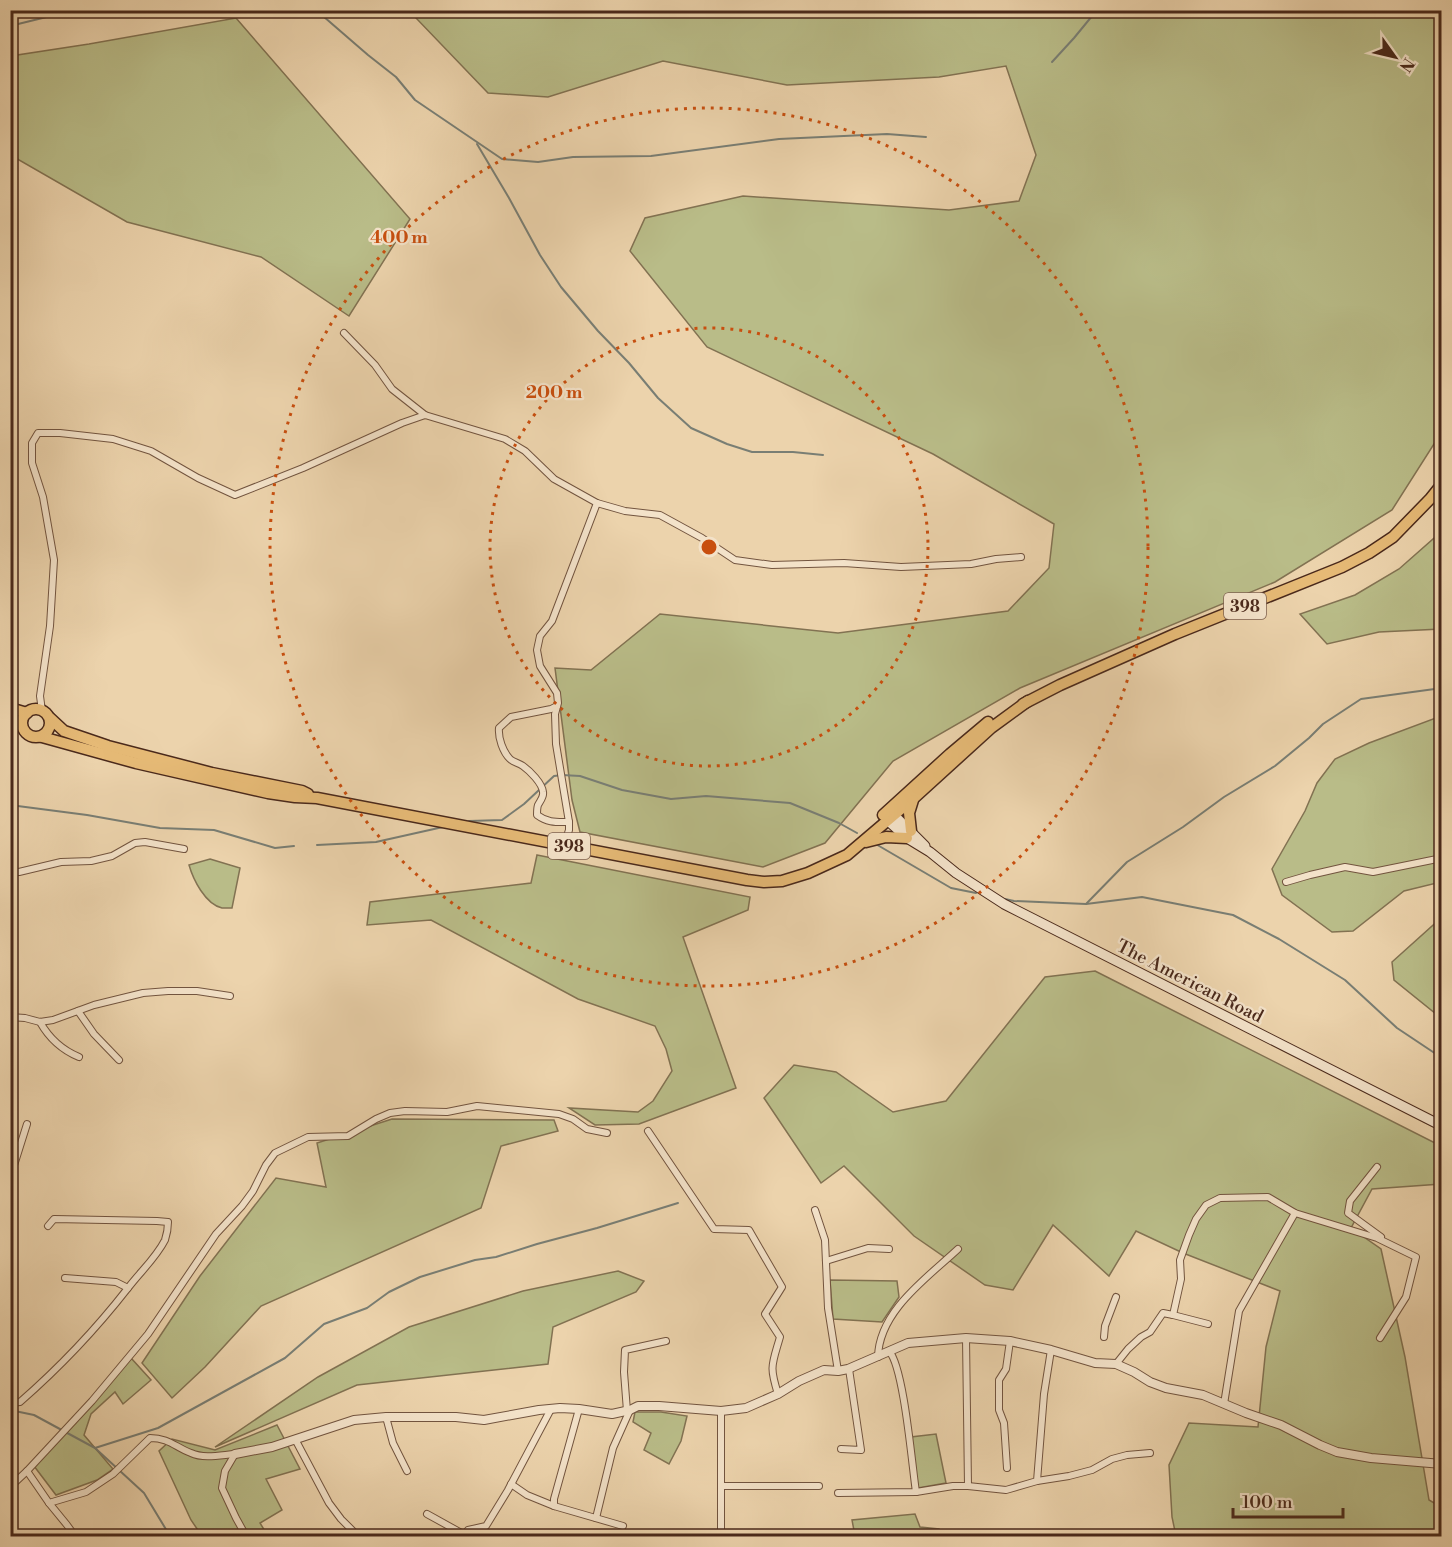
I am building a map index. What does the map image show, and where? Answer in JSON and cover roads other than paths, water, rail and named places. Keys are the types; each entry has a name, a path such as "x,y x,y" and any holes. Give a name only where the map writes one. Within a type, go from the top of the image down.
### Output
{"main road":[{"name":"398","path":"10,723 31,736 42,736 137,759 302,791 317,798 747,880 782,881 821,868 847,855 950,754 993,718 1060,685 1175,634 1360,558 1393,537 1442,484"},
{"name":"398","path":"821,868 914,798 991,729 1028,701"},
{"path":"10,708 27,713"},
{"path":"23,729 22,723 31,710 46,714 49,729 42,736"},
{"name":"398","path":"46,714 64,731 137,759"},
{"path":"860,844 879,838 909,835 909,813 914,798"},
{"name":"The American Road","path":"889,816 930,852 979,888 1031,919 1442,1126"}],"street":[{"path":"344,333 375,366 392,389 426,415 505,439 525,451 554,479 597,503 625,512 660,515 702,538 735,560 772,565 844,563 901,567 970,564 1021,557"},
{"path":"46,714 40,696 50,626 54,560 43,497 32,463 32,443 38,433 113,439 142,448 235,495 303,468 402,423 426,415"},
{"path":"564,845 569,822 556,744 557,693 540,666 537,650 540,636 552,621 597,503"},
{"path":"557,706 511,717 499,728 498,735 511,760 521,765 537,781 543,791 543,797 537,807 537,815 550,822 569,822"},
{"path":"10,871 19,872 61,862 91,861 112,856 135,843 145,842 184,849"},
{"path":"1286,882 1310,874 1345,867 1373,872 1442,858"},
{"path":"10,1017 39,1022 53,1020 94,1005 143,993 196,991 230,996"},
{"path":"78,1011 94,1034 119,1060"},
{"path":"39,1022 59,1046 79,1057"},
{"path":"10,1487 92,1401 148,1334 216,1234 253,1191 275,1153 308,1137 348,1136 390,1113 447,1112 477,1106 559,1114 573,1119 587,1129 607,1133"},
{"path":"10,1178 27,1124"},
{"path":"648,1131 714,1229 748,1230 782,1287 765,1314 780,1337 771,1366 771,1374 778,1394"},
{"path":"1377,1167 1350,1201 1348,1213 1382,1238 1381,1240"},
{"path":"1173,1315 1181,1279 1180,1260 1196,1219 1206,1204 1220,1198 1268,1197 1295,1213 1381,1240 1416,1257 1406,1297 1380,1338"},
{"path":"815,1210 825,1240 828,1308 838,1371"},
{"path":"1224,1404 1239,1311 1295,1213"},
{"path":"10,1403 20,1402 44,1381 117,1304 164,1241 168,1222 54,1219 48,1226"},
{"path":"826,1261 868,1248 889,1249"},
{"path":"878,1357 878,1344 888,1320 902,1301 958,1249"},
{"path":"65,1278 116,1282 128,1288"},
{"path":"1104,1337 1105,1326 1116,1297"},
{"path":"1116,1364 1128,1349 1150,1332 1163,1313 1208,1324"},
{"path":"49,1503 86,1492 113,1474 150,1438 161,1438 193,1454 209,1456 272,1447 354,1420 386,1417 456,1417 484,1420 551,1409 579,1408 612,1414 639,1406 721,1411 746,1408 824,1370 849,1369 908,1343 966,1338 1010,1341 1095,1363 1116,1364 1166,1388 1203,1395 1281,1425 1337,1452 1371,1458 1442,1464"},
{"path":"966,1338 969,1486"},
{"path":"596,1518 613,1448 628,1411 624,1372 625,1350 666,1341"},
{"path":"1007,1468 1004,1423 999,1410 999,1380 1006,1369 1010,1341"},
{"path":"1037,1481 1044,1394 1051,1350"},
{"path":"889,1351 900,1378 916,1492"},
{"path":"841,1449 861,1450 849,1369"},
{"path":"554,1506 579,1408"},
{"path":"427,1514 464,1535 468,1530 486,1526 551,1409"},
{"path":"721,1411 721,1531"},
{"path":"386,1417 393,1443 407,1471"},
{"path":"295,1439 329,1503 358,1536"},
{"path":"838,1493 916,1492 953,1486 1006,1490 1092,1470 1112,1459 1127,1455 1150,1453"},
{"path":"235,1454 225,1471 222,1488 246,1536"},
{"path":"27,1471 75,1536"},
{"path":"511,1484 527,1495 554,1506 623,1526"},
{"path":"721,1486 819,1486"}],"waterway":[{"path":"10,26 75,10"},
{"path":"316,10 396,77 415,100 502,159 538,162 573,157 651,156 779,139 887,134 926,137"},
{"path":"1052,62 1097,10"},
{"path":"477,144 540,255 561,287 658,398 691,428 752,452 823,455"},
{"path":"1086,904 1127,862 1275,766 1323,724 1361,699 1442,688"},
{"path":"469,821 502,820 524,804 554,776 562,775 580,776 622,790 671,799 706,796 790,803 857,833"},
{"path":"10,805 160,828 214,830 275,848 294,846"},
{"path":"317,845 376,842 443,827"},
{"path":"874,843 951,888 976,893"},
{"path":"1005,899 1086,904 1142,897 1233,915 1279,939 1345,980 1397,1028 1442,1058"},
{"path":"95,1448 158,1428 285,1358 324,1324 367,1308 389,1292 420,1277 678,1203"},
{"path":"10,1410 34,1415 95,1448 144,1493 170,1536"}]}
